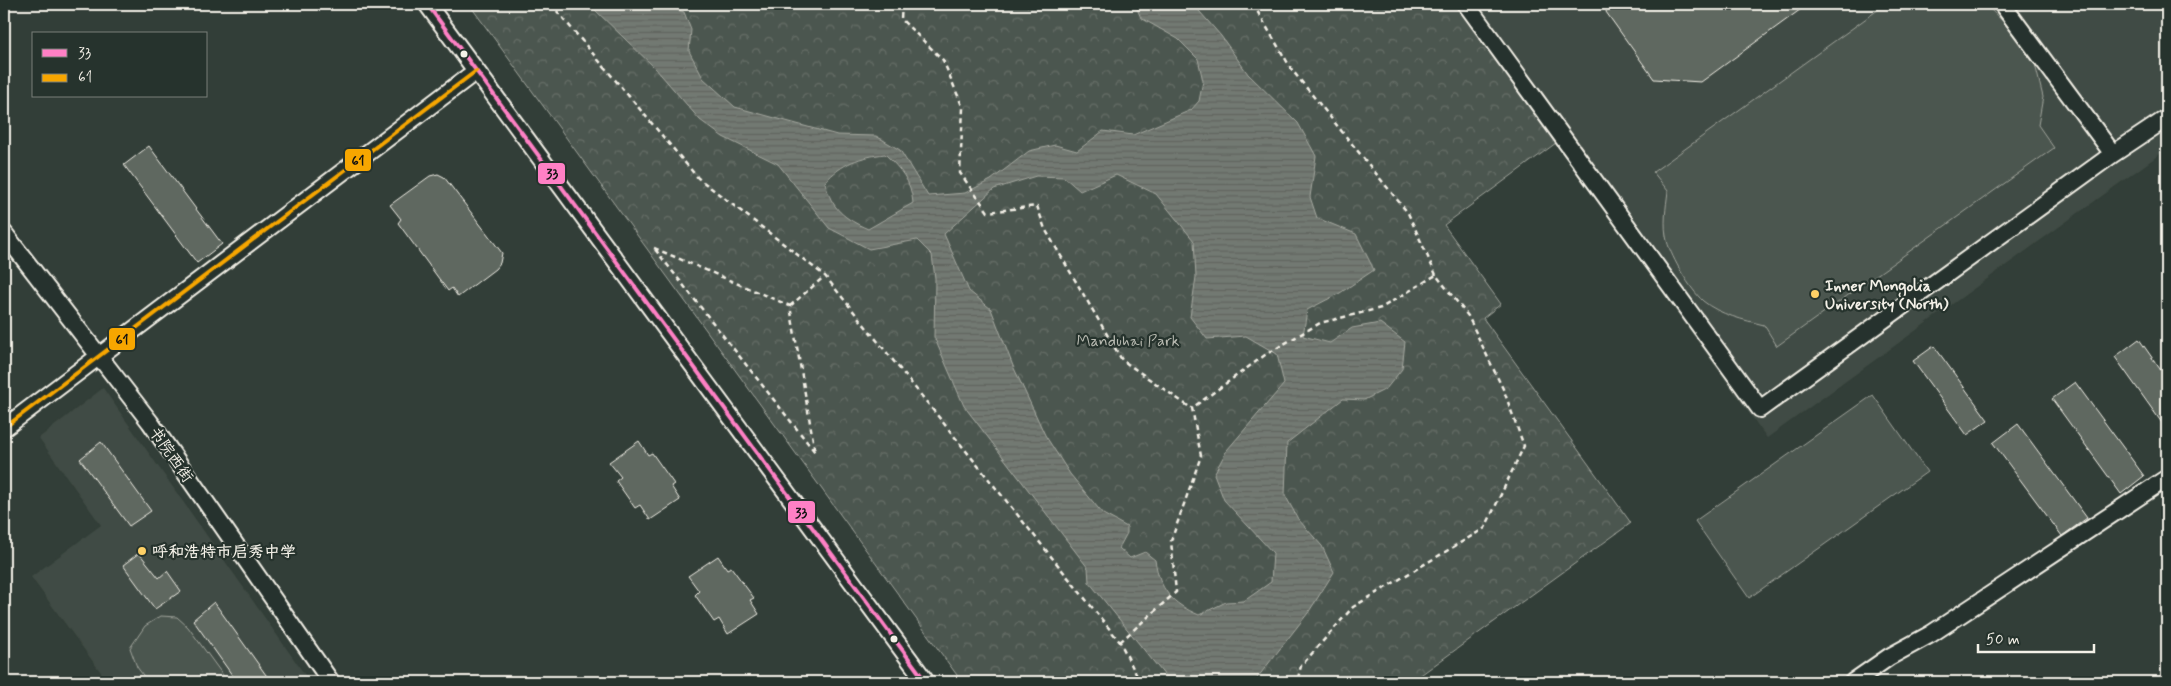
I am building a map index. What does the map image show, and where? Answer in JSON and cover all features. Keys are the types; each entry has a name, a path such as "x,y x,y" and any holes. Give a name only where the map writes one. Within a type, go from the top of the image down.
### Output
{"street":[{"path":"427,4 926,682"},
{"path":"1466,4 1760,408 2113,154 2167,118"},
{"path":"2002,4 2113,154"},
{"path":"4,428 476,71"},
{"name":"书院西街","path":"4,233 150,422 331,682"},
{"path":"1853,682 1889,657 1931,634 2167,478"}],"path":[{"path":"551,4 698,178 825,276 1120,642 1140,682"},
{"path":"902,4 901,19 943,60 963,108 960,173 988,212 1037,206 1045,229 1122,360 1192,408 1201,456 1171,541 1176,592 1120,642"},
{"path":"1252,4 1292,70 1408,213 1436,275 1468,316 1504,391 1524,446 1485,528 1353,607 1301,666 1297,682"},
{"path":"654,248 790,306 815,452 654,248"},
{"path":"1192,408 1265,355 1320,323 1381,308 1436,275"},
{"path":"790,306 825,276"}],"shaded area":[{"path":"594,4 657,4 684,12 691,30 689,51 703,78 735,107 837,135 876,136 900,150 928,196 965,193 991,180 1029,151 1055,145 1077,151 1103,131 1133,135 1191,110 1199,101 1203,81 1198,59 1178,39 1141,18 1135,4 1193,4 1221,36 1248,74 1298,123 1316,156 1310,197 1317,218 1356,234 1374,270 1340,293 1307,310 1303,336 1330,343 1352,328 1380,323 1405,342 1402,369 1386,389 1364,400 1343,399 1287,443 1285,495 1298,519 1322,546 1334,572 1308,613 1254,682 1170,682 1089,582 1088,568 964,406 934,337 935,278 932,255 917,240 869,249 829,228 778,164 723,137 700,120 655,68 594,9","holes":["885,154 904,176 910,188 913,203 868,229 840,212 831,199 825,182 831,175 852,162","1116,175 1156,194 1194,241 1196,277 1190,317 1207,339 1246,336 1277,354 1284,384 1227,450 1214,474 1224,500 1273,553 1271,582 1244,601 1226,602 1199,615 1181,606 1168,594 1160,580 1155,560 1145,552 1130,558 1119,548 1127,533 1127,527 1103,514 1070,474 1045,435 1013,366 991,309 969,291 944,234 994,189 1036,176 1064,177 1080,191"]},
{"name":"Inner Mongolia University (North)","path":"1455,4 2167,4 2167,149 1767,438"},
{"name":"呼和浩特市启秀中学","path":"103,388 310,682 108,682 31,577 101,525 39,438"}],"green space":[{"name":"Manduhai Park","path":"469,4 1455,4 1556,143 1444,225 1501,304 1483,318 1631,523 1411,682 962,682"},
{"path":"1886,4 1978,4 1987,6 2017,35 2035,64 2043,97 2038,125 2054,148 1777,346 1764,325 1732,316 1710,306 1703,301 1687,281 1677,265 1667,241 1665,216 1668,191 1653,172"},
{"path":"1873,395 1927,472 1749,598 1695,521"},
{"path":"161,616 177,617 188,627 228,682 148,682 137,667 130,648 145,626"}],"building":[{"path":"1608,4 1808,4 1701,82 1654,79 1606,12"},
{"path":"149,146 222,244 197,263 124,165"},
{"path":"438,174 444,177 502,253 500,263 495,269 458,297 452,288 448,291 398,223 401,219 390,205 430,176"},
{"path":"2139,339 2167,379 2167,430 2115,357"},
{"path":"1934,346 1988,420 1967,435 1913,361"},
{"path":"2075,382 2144,476 2121,494 2052,399"},
{"path":"2018,424 2087,518 2062,536 1993,443"},
{"path":"639,441 648,455 652,453 674,484 671,486 680,500 650,520 640,505 635,508 616,481 621,477 609,462"},
{"path":"101,442 151,511 129,526 80,459"},
{"path":"139,553 159,578 167,571 181,591 155,609 123,565"},
{"path":"718,556 727,569 731,567 754,598 750,600 759,614 728,634 719,619 714,622 695,595 699,591 688,576"},
{"path":"214,602 271,682 237,682 193,620"}],"transit line":[{"name":"33","path":"427,4 926,682"},
{"name":"61","path":"4,428 476,71"}],"place":[{"name":"Inner Mongolia University (North)","path":"1815,294"},
{"name":"呼和浩特市启秀中学","path":"142,551"}]}
